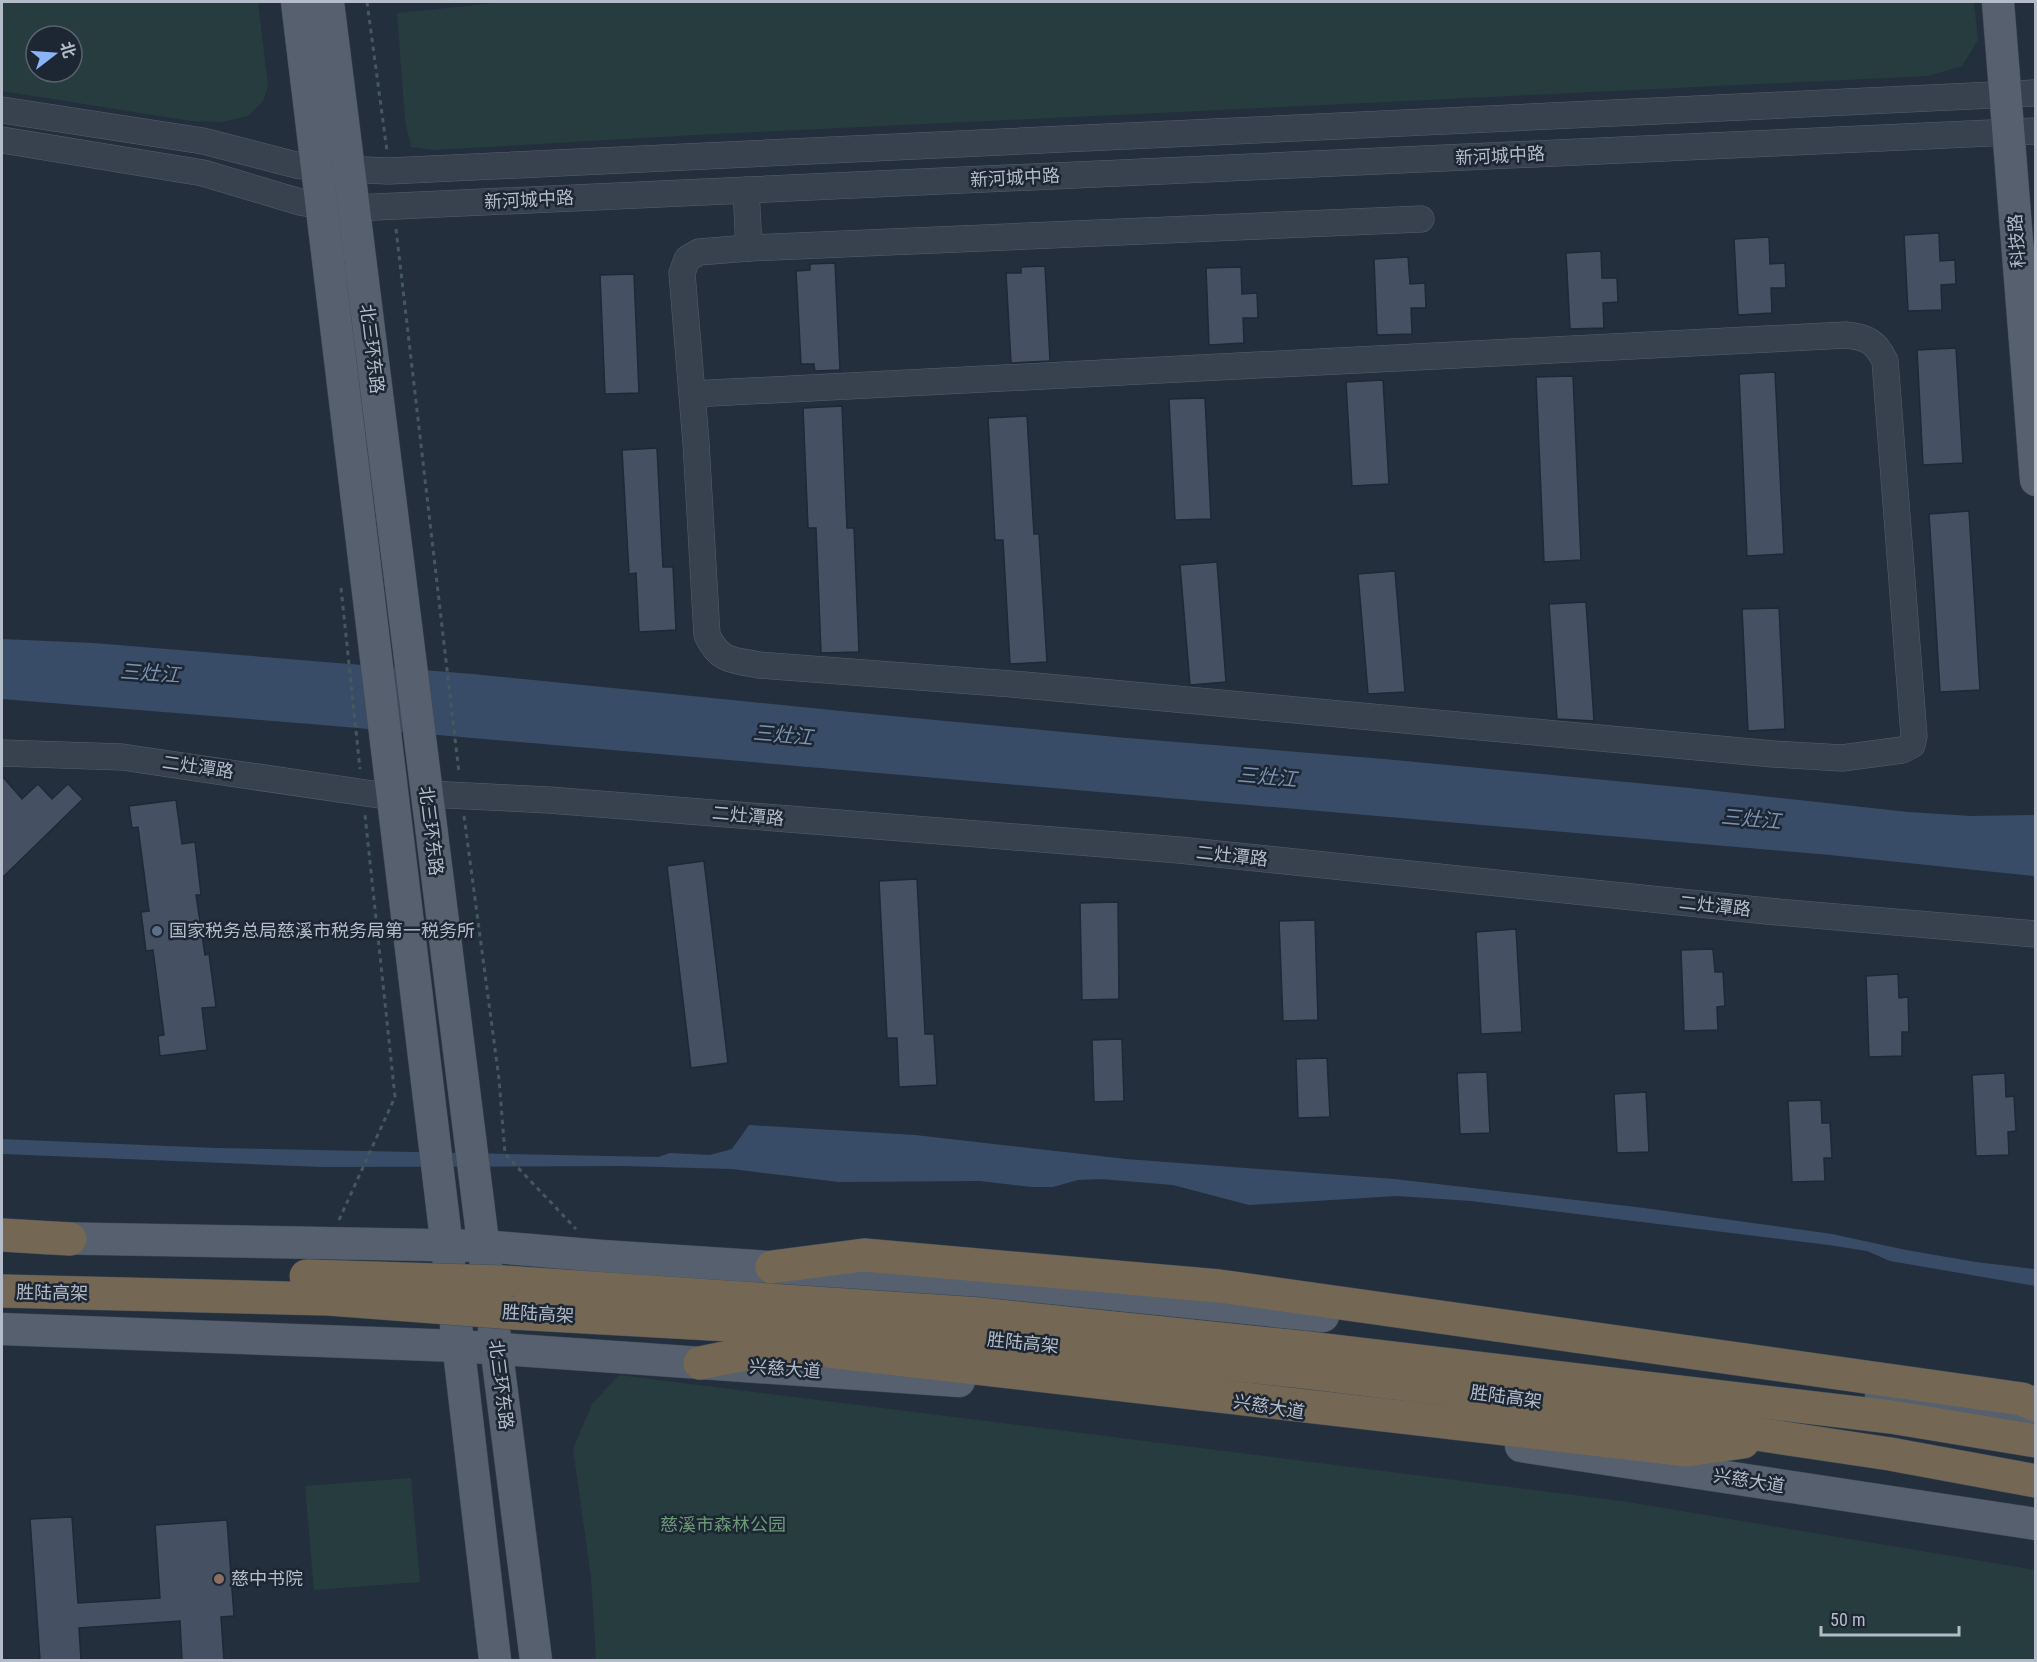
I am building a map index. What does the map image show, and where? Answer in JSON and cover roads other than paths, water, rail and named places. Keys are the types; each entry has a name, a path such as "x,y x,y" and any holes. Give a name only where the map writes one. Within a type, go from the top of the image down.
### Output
{"highway":[{"path":"2,1236 70,1239"},
{"path":"772,1267 864,1255 1219,1286 2022,1398 2036,1405"},
{"name":"胜陆高架","path":"2,1269 502,1282 979,1314 1308,1348 1891,1416 2036,1441"},
{"name":"胜陆高架","path":"2,1292 329,1299 478,1311 977,1339 1328,1374 1510,1397 1890,1454 2036,1482"},
{"path":"700,1363 784,1346 1687,1450 1777,1437"}],"main road":[{"name":"北三环东路","path":"297,2 495,1660"},
{"name":"北三环东路","path":"328,2 536,1660"},
{"name":"科技路","path":"1998,2 2020,94 2036,480"},
{"path":"70,1239 483,1246 983,1281 1311,1314 1495,1337 1899,1397 2036,1423"},
{"name":"兴慈大道","path":"2,1329 458,1346 1208,1398 2036,1524"}],"street":[{"name":"新河城中路","path":"2,110 203,141 296,165 389,171 2020,94"},
{"name":"新河城中路","path":"2,140 203,172 300,202 322,207 354,208 2022,132"},
{"path":"747,190 749,248"},
{"path":"692,394 1846,335 1863,337 1879,348 1886,361 1914,736 1912,745 1902,750 1842,758 1773,754 1024,685 759,665 728,659 713,648 707,635 682,273 687,259 699,252 749,248 1421,219"},
{"name":"二灶潭路","path":"2,753 122,757 393,797"},
{"name":"二灶潭路","path":"427,794 1179,850 1767,911 2036,934"}],"water":[{"name":"三灶江","path":"2,639 93,643 472,674 1127,738 1384,759 1689,788 1908,812 1971,816 2035,815 2035,876 1830,855 2,699"},
{"path":"749,1125 915,1135 1126,1159 1394,1179 1644,1208 1832,1234 1906,1250 2035,1269 2035,1286 1890,1261 1867,1251 1829,1245 1471,1201 1397,1196 1249,1205 1173,1185 1101,1179 1078,1180 1053,1187 1032,1187 980,1181 839,1182 732,1169 624,1166 322,1167 2,1154 2,1139 215,1148 658,1157 670,1153 710,1155 732,1149"}],"place":[{"name":"国家税务总局慈溪市税务局第一税务所","path":"157,931"},
{"name":"慈中书院","path":"219,1579"}],"park label":[{"name":"慈溪市森林公园","path":"723,1525"}]}
